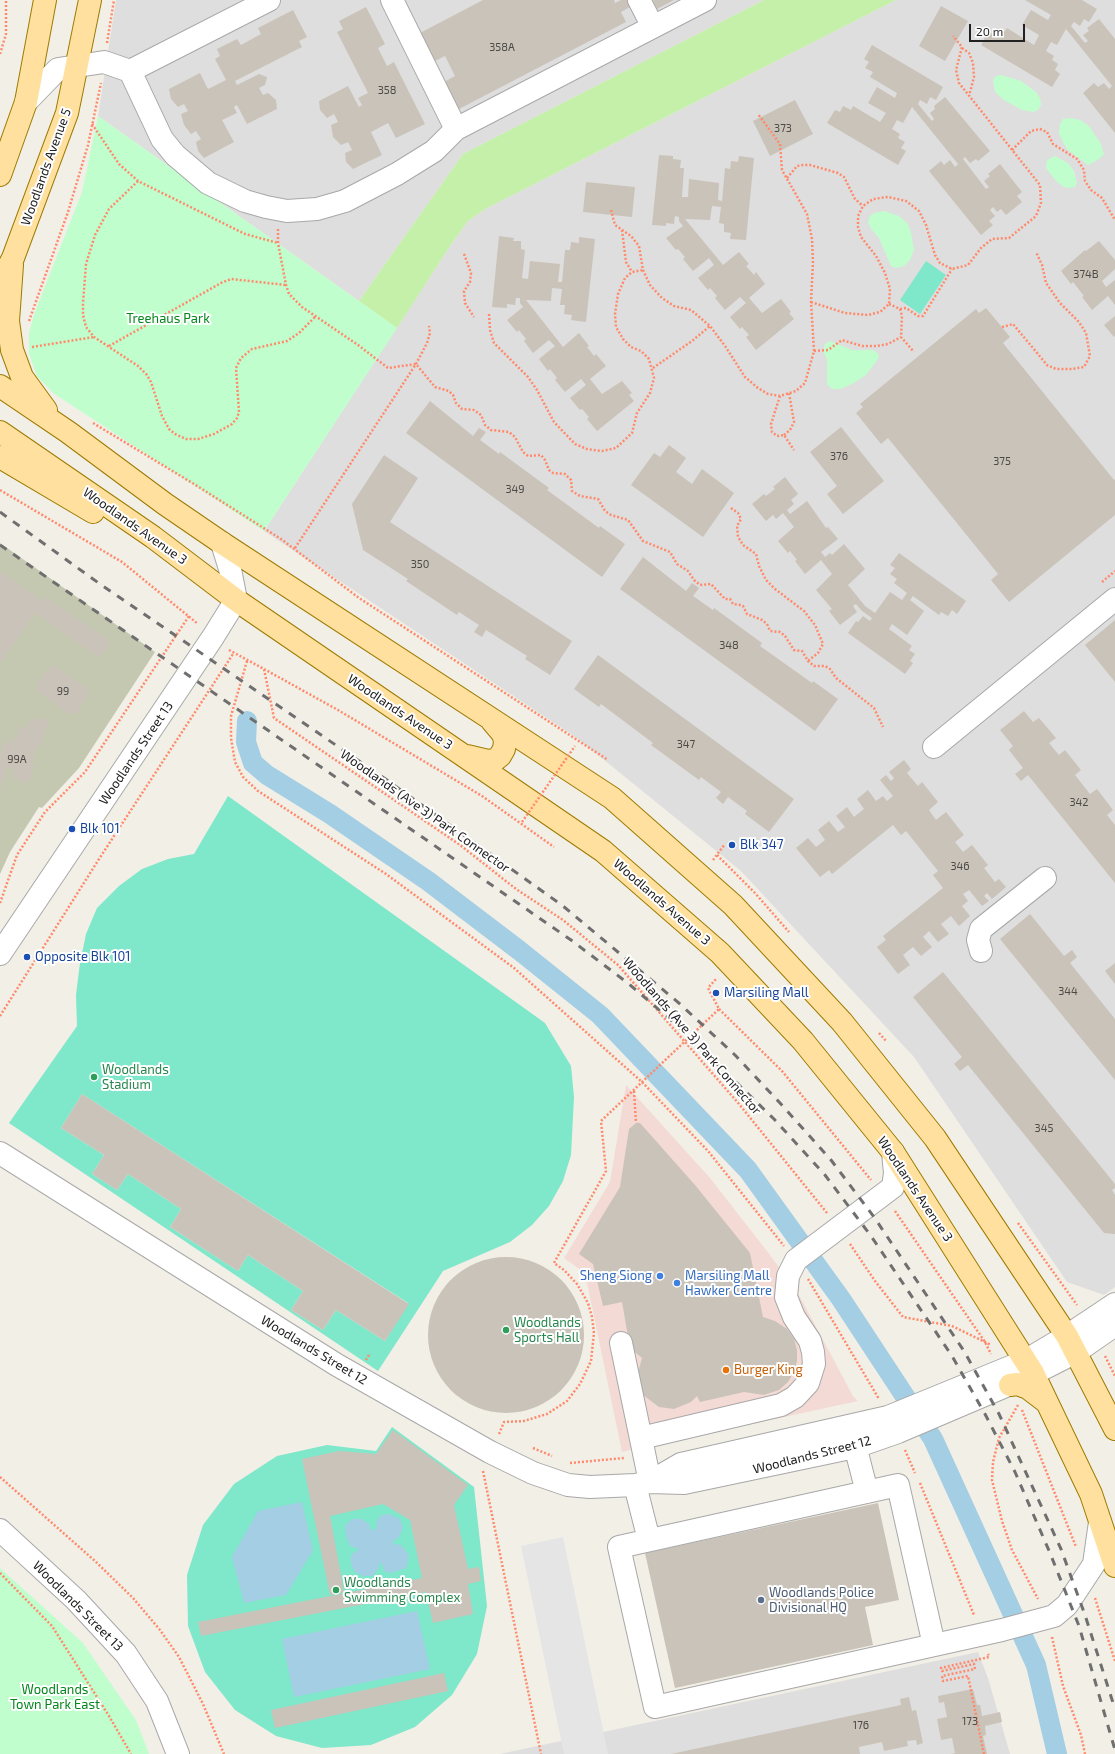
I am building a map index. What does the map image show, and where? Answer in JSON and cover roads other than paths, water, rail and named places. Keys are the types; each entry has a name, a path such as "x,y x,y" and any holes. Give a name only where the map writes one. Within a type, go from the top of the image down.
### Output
{"main road":[{"path":"0,175 26,102 45,0"},
{"name":"Woodlands Avenue 5","path":"0,283 13,258 67,113 90,0"},
{"path":"13,258 8,321 15,363 26,383 47,411 68,432"},
{"path":"0,386 68,432 165,504 222,543 612,798 733,906 842,1022 935,1138 1071,1344 1115,1429"},
{"name":"Woodlands Avenue 3","path":"0,432 153,537 236,600 603,851 720,952 803,1040 893,1152 1029,1367 1048,1403 1091,1494 1115,1566"},
{"path":"0,457 208,579"},
{"path":"464,756 488,761 495,760 500,756 504,749 505,741 503,734 490,718"},
{"path":"1014,1394 1017,1384 1034,1391 1048,1403"}],"street":[{"path":"130,71 269,0"},
{"path":"392,0 456,129"},
{"path":"639,0 653,27"},
{"path":"26,102 58,69 104,62 130,71 162,139 190,170 208,184 245,201 287,211 317,209 345,202 397,174 434,151 456,129 498,98 597,46 653,27 705,0"},
{"path":"222,543 230,569 236,600"},
{"path":"934,747 1115,599"},
{"name":"Woodlands Street 13","path":"0,954 214,637 236,600"},
{"path":"981,951 978,940 981,929 1045,878"},
{"path":"641,1438 777,1406 795,1397 808,1383 814,1364 810,1341 794,1317 783,1311 777,1304 775,1289 777,1280 782,1272 794,1262 836,1232 893,1187 893,1152"},
{"name":"Woodlands Street 12","path":"0,1153 337,1364 490,1452 533,1473 568,1485 590,1487 684,1483 853,1437 894,1424 938,1405 991,1376 1029,1367"},
{"path":"1071,1344 1115,1304"},
{"path":"1029,1367 1071,1344 1115,1325"},
{"path":"621,1343 634,1386 641,1438 642,1484 649,1540"},
{"name":"Woodlands Street 12","path":"938,1405 1014,1394 1029,1367"},
{"path":"853,1437 867,1492"},
{"path":"934,1645 898,1485 619,1547 655,1706 934,1645 1041,1621 1054,1616 1067,1605 1094,1564 1100,1522"},
{"name":"Woodlands Street 13","path":"0,1530 76,1600 126,1654 157,1701 178,1754"}],"water":[{"path":"302,1502 313,1550 286,1595 244,1603 232,1557 258,1511"},
{"path":"389,1514 400,1519 403,1528 399,1537 393,1541 394,1545 400,1544 409,1555 406,1568 390,1573 384,1571 382,1563 379,1564 379,1568 372,1576 363,1576 355,1572 351,1564 351,1555 359,1549 350,1546 346,1536 345,1526 352,1519 362,1519 369,1524 371,1530 376,1529 377,1520 382,1515"},
{"path":"417,1611 430,1669 294,1697 282,1639"}],"waterway":[{"path":"247,721 246,742 253,763 267,775 330,814 428,881 520,951 600,1015 748,1170 841,1299 933,1439 1036,1665 1057,1754"}],"railway":[{"path":"0,512 100,584 384,778 563,906 680,1004 735,1055 780,1103 831,1160 874,1217 964,1351 999,1414 1061,1549 1085,1615 1115,1709"},
{"path":"0,545 571,940 629,984 678,1026 774,1119 825,1175 871,1236 952,1356 985,1414 1015,1472 1050,1553 1079,1626 1115,1750"}],"place":[{"name":"Blk 101","path":"72,829"},
{"name":"Blk 347","path":"732,845"},
{"name":"Opposite Blk 101","path":"27,957"},
{"name":"Marsiling Mall","path":"716,993"},
{"name":"Woodlands Stadium","path":"94,1077"},
{"name":"Sheng Siong","path":"660,1276"},
{"name":"Marsiling Mall Hawker Centre","path":"677,1283"},
{"name":"Woodlands Sports Hall","path":"506,1330"},
{"name":"Burger King","path":"726,1370"},
{"name":"Woodlands Swimming Complex","path":"336,1590"},
{"name":"Woodlands Police Divisional HQ","path":"761,1600"}],"park label":[{"name":"Treehaus Park","path":"168,319"},
{"name":"Woodlands Town Park East","path":"55,1698"}]}
